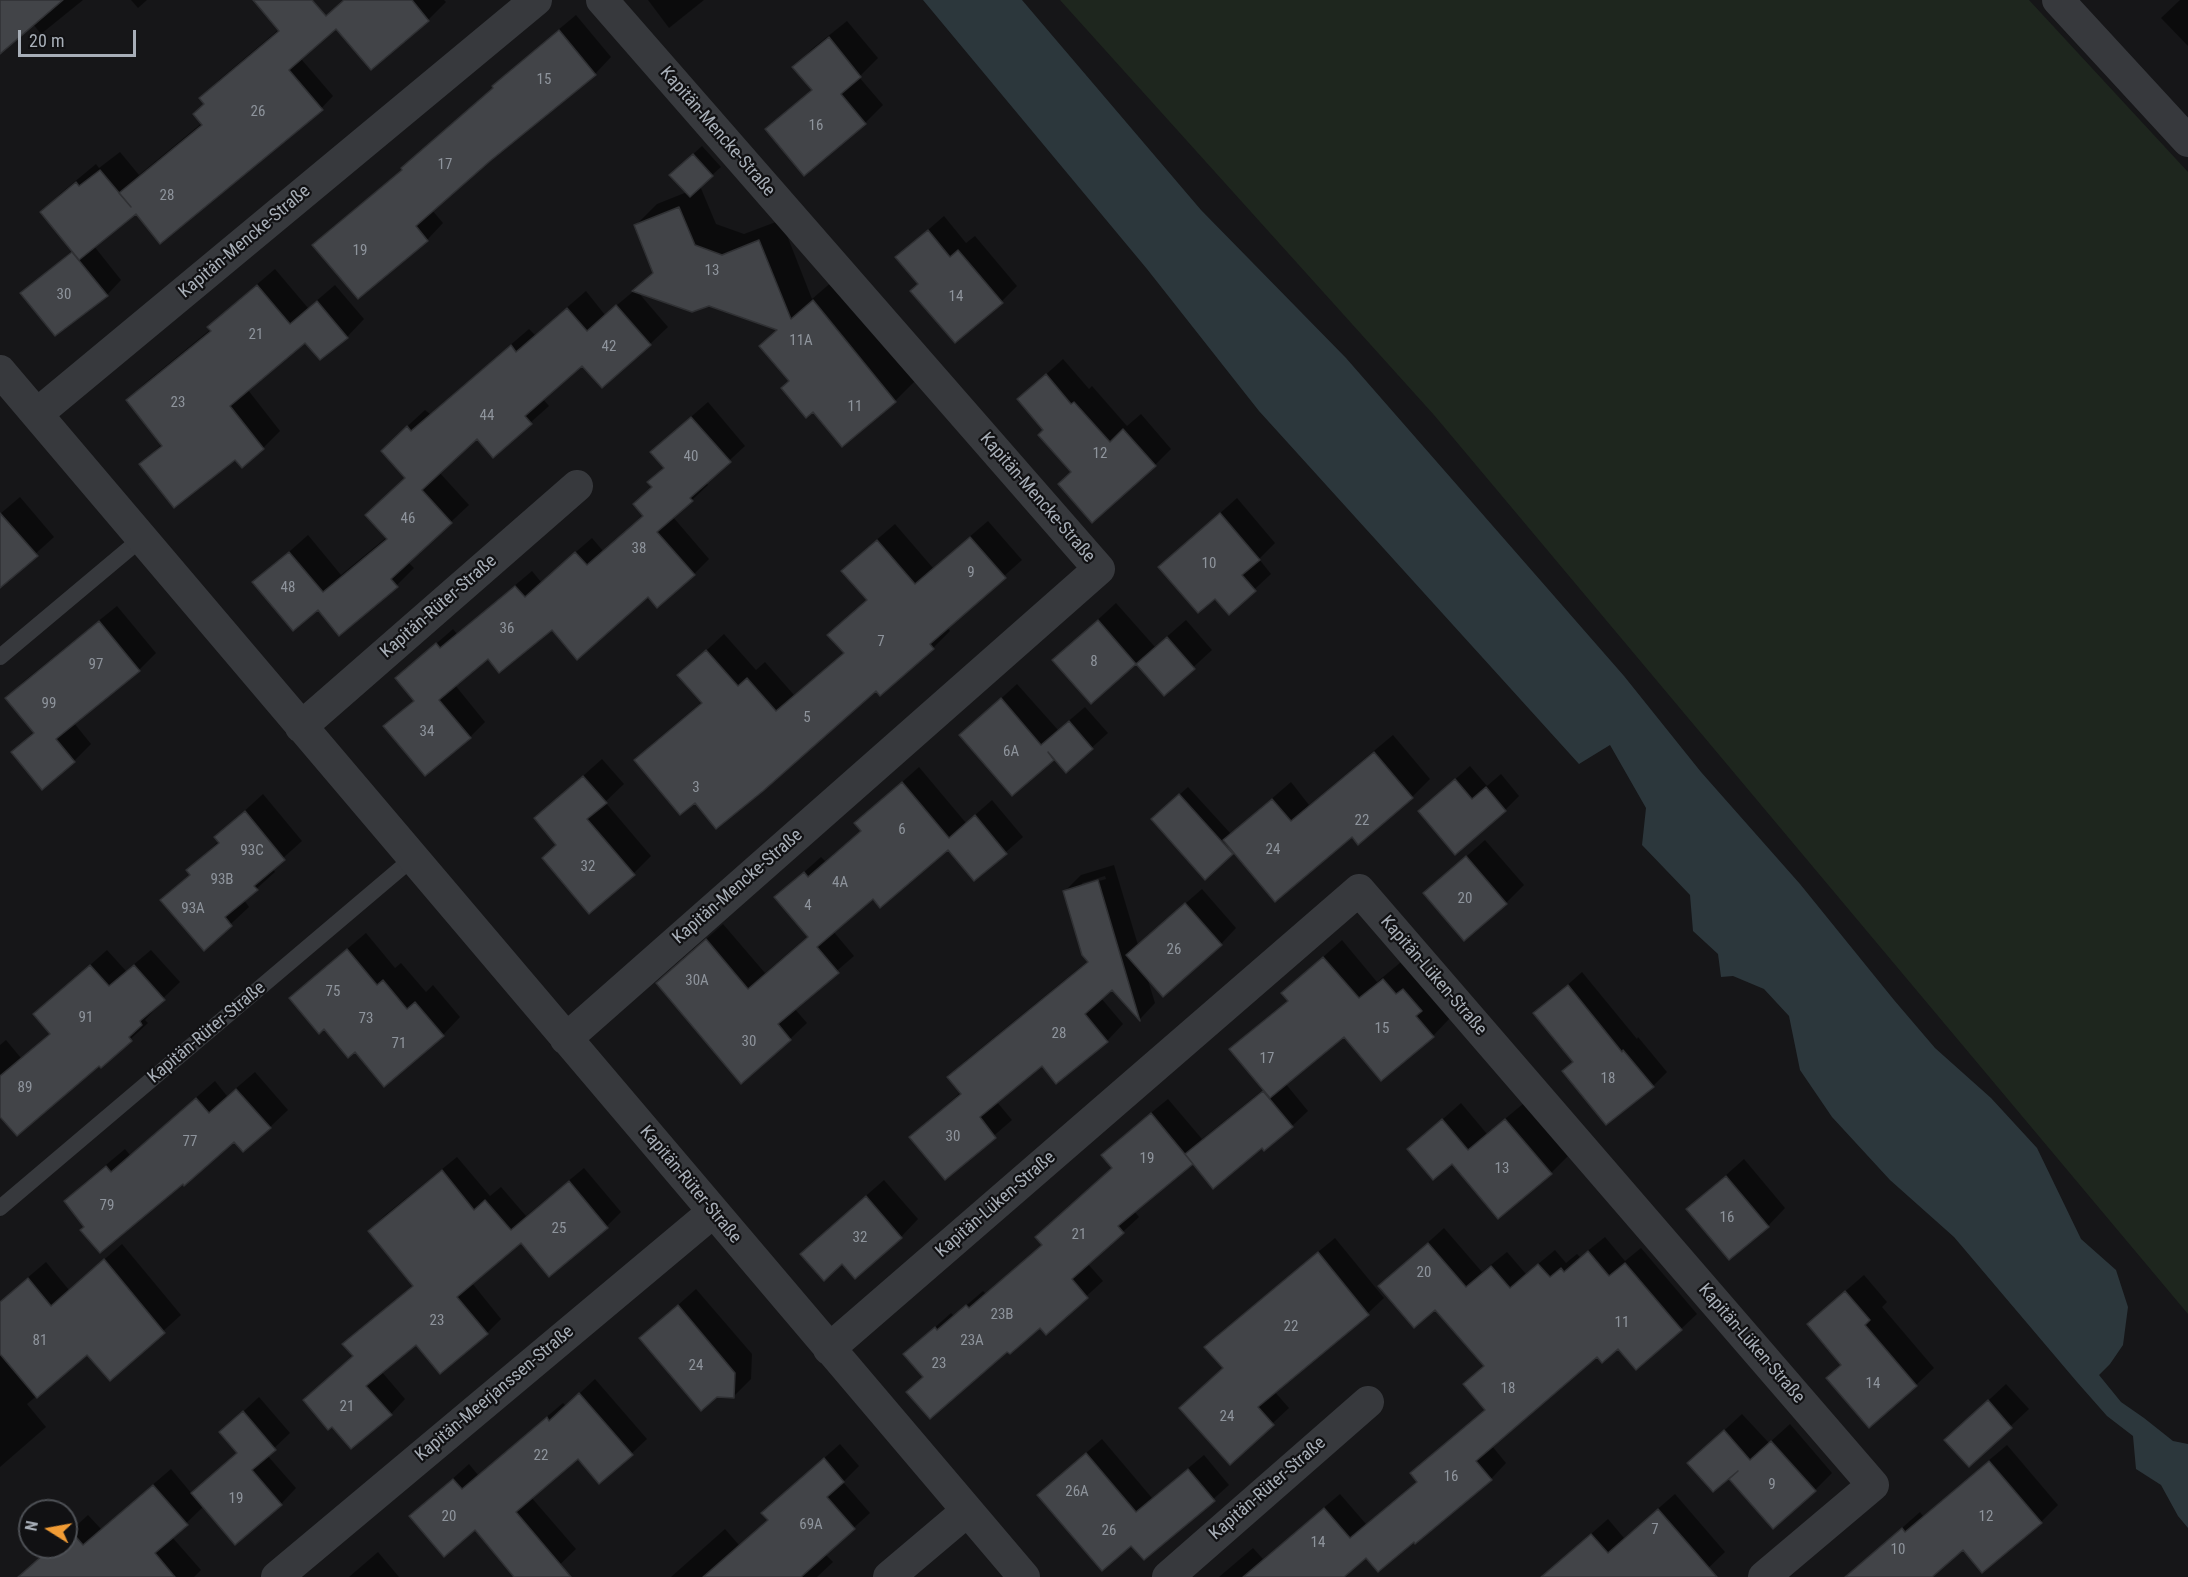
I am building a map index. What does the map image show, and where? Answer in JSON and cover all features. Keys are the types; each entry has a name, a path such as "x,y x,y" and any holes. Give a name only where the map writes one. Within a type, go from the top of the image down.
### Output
{"street":[{"name":"Kapitän-Mencke-Straße","path":"37,414 536,0"},
{"name":"Kapitän-Mencke-Straße","path":"566,1038 1099,569 602,0"},
{"path":"2058,0 2188,141"},
{"name":"Kapitän-Rüter-Straße","path":"0,370 1024,1577"},
{"name":"Kapitän-Rüter-Straße","path":"301,727 577,486"},
{"name":"Kapitän-Lüken-Straße","path":"829,1349 1359,890 1873,1485 1764,1577"},
{"name":"Kapitän-Meerjanssen-Straße","path":"277,1577 712,1212"},
{"name":"Kapitän-Rüter-Straße","path":"1168,1577 1368,1402"},
{"path":"889,1577 967,1511"}],"lane":[{"path":"0,657 142,538"},
{"name":"Kapitän-Rüter-Straße","path":"0,1208 413,858"}],"shaded area":[{"path":"923,0 1022,0 1201,210 1346,358 1624,676 1701,772 1800,884 1935,1048 1991,1098 2037,1148 2081,1239 2116,1270 2128,1307 2123,1345 2099,1375 2121,1402 2173,1441 2188,1444 2188,1528 2178,1516 2161,1485 2136,1469 2133,1436 2107,1416 1954,1237 1890,1180 1832,1117 1800,1070 1789,1016 1764,989 1733,976 1721,977 1718,954 1693,931 1690,895 1642,845 1646,808 1610,745 1579,764 1259,411 1147,269"},
{"path":"1060,0 2029,0 2188,172 2188,1314 1434,415"}],"building":[{"path":"0,0 63,0 0,54"},
{"path":"253,0 312,0 326,16 344,0 412,0 429,21 371,70 336,29 289,70 323,110 160,244 136,214 79,260 40,212 76,182 79,186 100,170 119,193 202,125 193,114 204,104 199,98 279,31"},
{"path":"559,30 596,75 490,161 416,226 428,241 358,299 312,245 402,170 401,168 493,88 492,86"},
{"path":"829,37 861,77 841,94 866,124 804,176 765,129 812,90 792,67"},
{"path":"693,154 713,176 690,197 669,175"},
{"path":"679,207 695,245 722,255 759,240 791,319 813,300 896,402 842,447 813,412 806,418 781,388 789,381 759,346 777,330 709,306 692,312 632,291 653,273 634,225"},
{"path":"928,230 950,257 958,250 1003,303 955,343 910,291 918,284 895,257"},
{"path":"72,252 108,296 55,336 20,293"},
{"path":"257,285 290,324 317,301 348,338 320,360 305,343 230,406 264,449 242,468 235,460 174,508 139,464 162,446 126,400 211,331 207,327"},
{"path":"616,305 651,345 602,388 582,366 525,416 532,424 493,458 477,439 422,490 452,523 391,579 398,587 339,636 318,610 293,631 252,582 289,552 323,592 387,539 365,515 405,478 381,451 407,426 411,431 511,345 516,352 567,308 587,331"},
{"path":"1046,374 1071,404 1074,402 1110,442 1123,429 1156,466 1092,523 1058,484 1071,472 1038,435 1043,430 1017,399"},
{"path":"691,417 731,462 690,498 693,501 657,532 695,575 657,608 648,597 577,660 552,630 499,673 488,659 439,700 471,738 425,776 383,726 414,701 395,678 436,643 440,648 515,586 525,597 575,552 587,565 643,516 633,504 652,487 647,482 664,468 650,452"},
{"path":"0,513 38,556 0,588"},
{"path":"1220,513 1260,560 1242,575 1256,591 1229,615 1215,599 1198,613 1158,567"},
{"path":"970,537 1006,578 930,644 934,649 880,696 876,691 763,791 716,829 695,803 680,815 634,760 702,703 677,675 706,650 738,686 747,678 776,711 844,653 827,635 867,600 841,571 877,540 915,584"},
{"path":"1098,620 1136,664 1091,704 1052,660"},
{"path":"99,621 140,671 56,739 75,762 42,790 11,752 34,733 5,698"},
{"path":"1167,637 1195,669 1164,696 1136,664"},
{"path":"1001,698 1041,745 1069,721 1093,749 1066,773 1048,752 1054,760 1012,796 959,735"},
{"path":"1374,752 1413,798 1358,845 1352,837 1275,902 1223,840 1272,799 1291,821"},
{"path":"583,776 607,803 587,819 635,875 589,914 542,858 556,845 534,818"},
{"path":"1455,779 1472,799 1486,787 1506,811 1455,855 1418,811"},
{"path":"902,782 949,838 975,815 1007,854 974,881 948,850 880,908 873,899 817,947 839,973 778,1024 791,1040 741,1084 656,983 706,939 748,989 808,937 774,897 804,872 808,877 861,831 854,823"},
{"path":"1179,794 1233,854 1205,880 1151,819"},
{"path":"245,811 285,860 254,886 258,890 225,917 232,926 204,951 160,900 190,875 186,870 219,843 214,837"},
{"path":"1466,856 1507,904 1464,941 1423,893"},
{"path":"1098,880 1140,1021 1112,990 1085,1014 1108,1042 1056,1084 1042,1066 980,1117 996,1138 945,1180 909,1137 961,1094 947,1077 1088,962 1082,955 1063,891"},
{"path":"1185,903 1222,945 1163,997 1126,955"},
{"path":"347,949 377,985 383,980 407,1009 415,1002 444,1036 384,1087 355,1052 348,1058 324,1029 319,1034 289,998"},
{"path":"1323,957 1359,998 1383,979 1396,994 1403,989 1422,1011 1416,1016 1434,1037 1381,1081 1344,1037 1270,1098 1229,1049 1288,1001 1281,993"},
{"path":"90,965 109,986 134,965 165,1000 140,1021 142,1025 129,1037 132,1041 17,1136 0,1117 0,1076 50,1034 33,1014"},
{"path":"1568,985 1622,1052 1623,1050 1654,1087 1606,1125 1562,1071 1573,1062 1533,1013"},
{"path":"236,1089 271,1128 243,1152 234,1142 184,1186 183,1184 100,1253 80,1230 84,1227 64,1201 106,1166 111,1172 196,1098 209,1113"},
{"path":"1263,1091 1293,1127 1264,1151 1262,1148 1213,1189 1185,1154"},
{"path":"1151,1113 1193,1164 1118,1226 1124,1233 1072,1279 1088,1298 1046,1335 1040,1328 1010,1354 1007,1352 930,1419 906,1392 923,1377 903,1354 935,1327 937,1330 966,1305 969,1308 1042,1245 1035,1237 1112,1168 1101,1155"},
{"path":"1442,1119 1468,1150 1505,1119 1552,1174 1498,1219 1452,1164 1433,1180 1407,1149"},
{"path":"442,1170 474,1210 485,1200 511,1230 569,1181 608,1228 549,1277 521,1243 457,1297 488,1334 440,1374 416,1345 366,1386 392,1415 351,1449 332,1427 328,1430 303,1400 353,1356 342,1344 413,1286 368,1231"},
{"path":"1726,1176 1769,1227 1729,1260 1686,1209"},
{"path":"866,1196 902,1238 855,1279 842,1264 824,1281 800,1254"},
{"path":"1428,1243 1466,1287 1491,1266 1510,1288 1538,1264 1550,1277 1561,1268 1564,1272 1588,1251 1609,1276 1625,1263 1682,1330 1636,1370 1618,1349 1602,1363 1597,1357 1476,1461 1492,1480 1378,1572 1366,1558 1344,1577 1243,1577 1324,1508 1350,1538 1417,1482 1410,1473 1485,1410 1463,1384 1484,1366 1435,1310 1414,1328 1378,1286"},
{"path":"1318,1252 1369,1315 1258,1407 1274,1425 1230,1465 1179,1408 1223,1368 1204,1347"},
{"path":"104,1259 165,1333 110,1381 87,1355 37,1398 0,1354 0,1302 28,1278 51,1306"},
{"path":"1845,1291 1870,1320 1865,1325 1917,1386 1869,1428 1826,1378 1841,1365 1807,1324"},
{"path":"678,1305 735,1373 734,1398 717,1397 701,1411 639,1338"},
{"path":"579,1393 633,1455 599,1484 578,1459 516,1512 571,1577 514,1577 475,1530 444,1557 409,1516 453,1479 462,1489 547,1417 549,1421"},
{"path":"1988,1400 2012,1428 1969,1467 1944,1440"},
{"path":"243,1411 276,1450 252,1470 282,1505 235,1545 191,1493 237,1453 219,1432"},
{"path":"1724,1430 1750,1460 1771,1441 1816,1491 1773,1529 1729,1479 1738,1471 1713,1492 1687,1463"},
{"path":"1086,1453 1136,1512 1188,1469 1215,1501 1144,1560 1131,1546 1102,1571 1037,1495"},
{"path":"824,1458 844,1482 827,1497 855,1529 801,1577 703,1577 768,1520 761,1513"},
{"path":"1989,1461 2042,1523 1982,1573 1963,1550 1932,1577 1845,1577 1902,1528 1905,1532"},
{"path":"153,1485 188,1525 155,1553 175,1577 18,1577 38,1559 78,1559 78,1539 83,1545"},
{"path":"1658,1509 1717,1577 1541,1577 1591,1534 1608,1553"}]}
